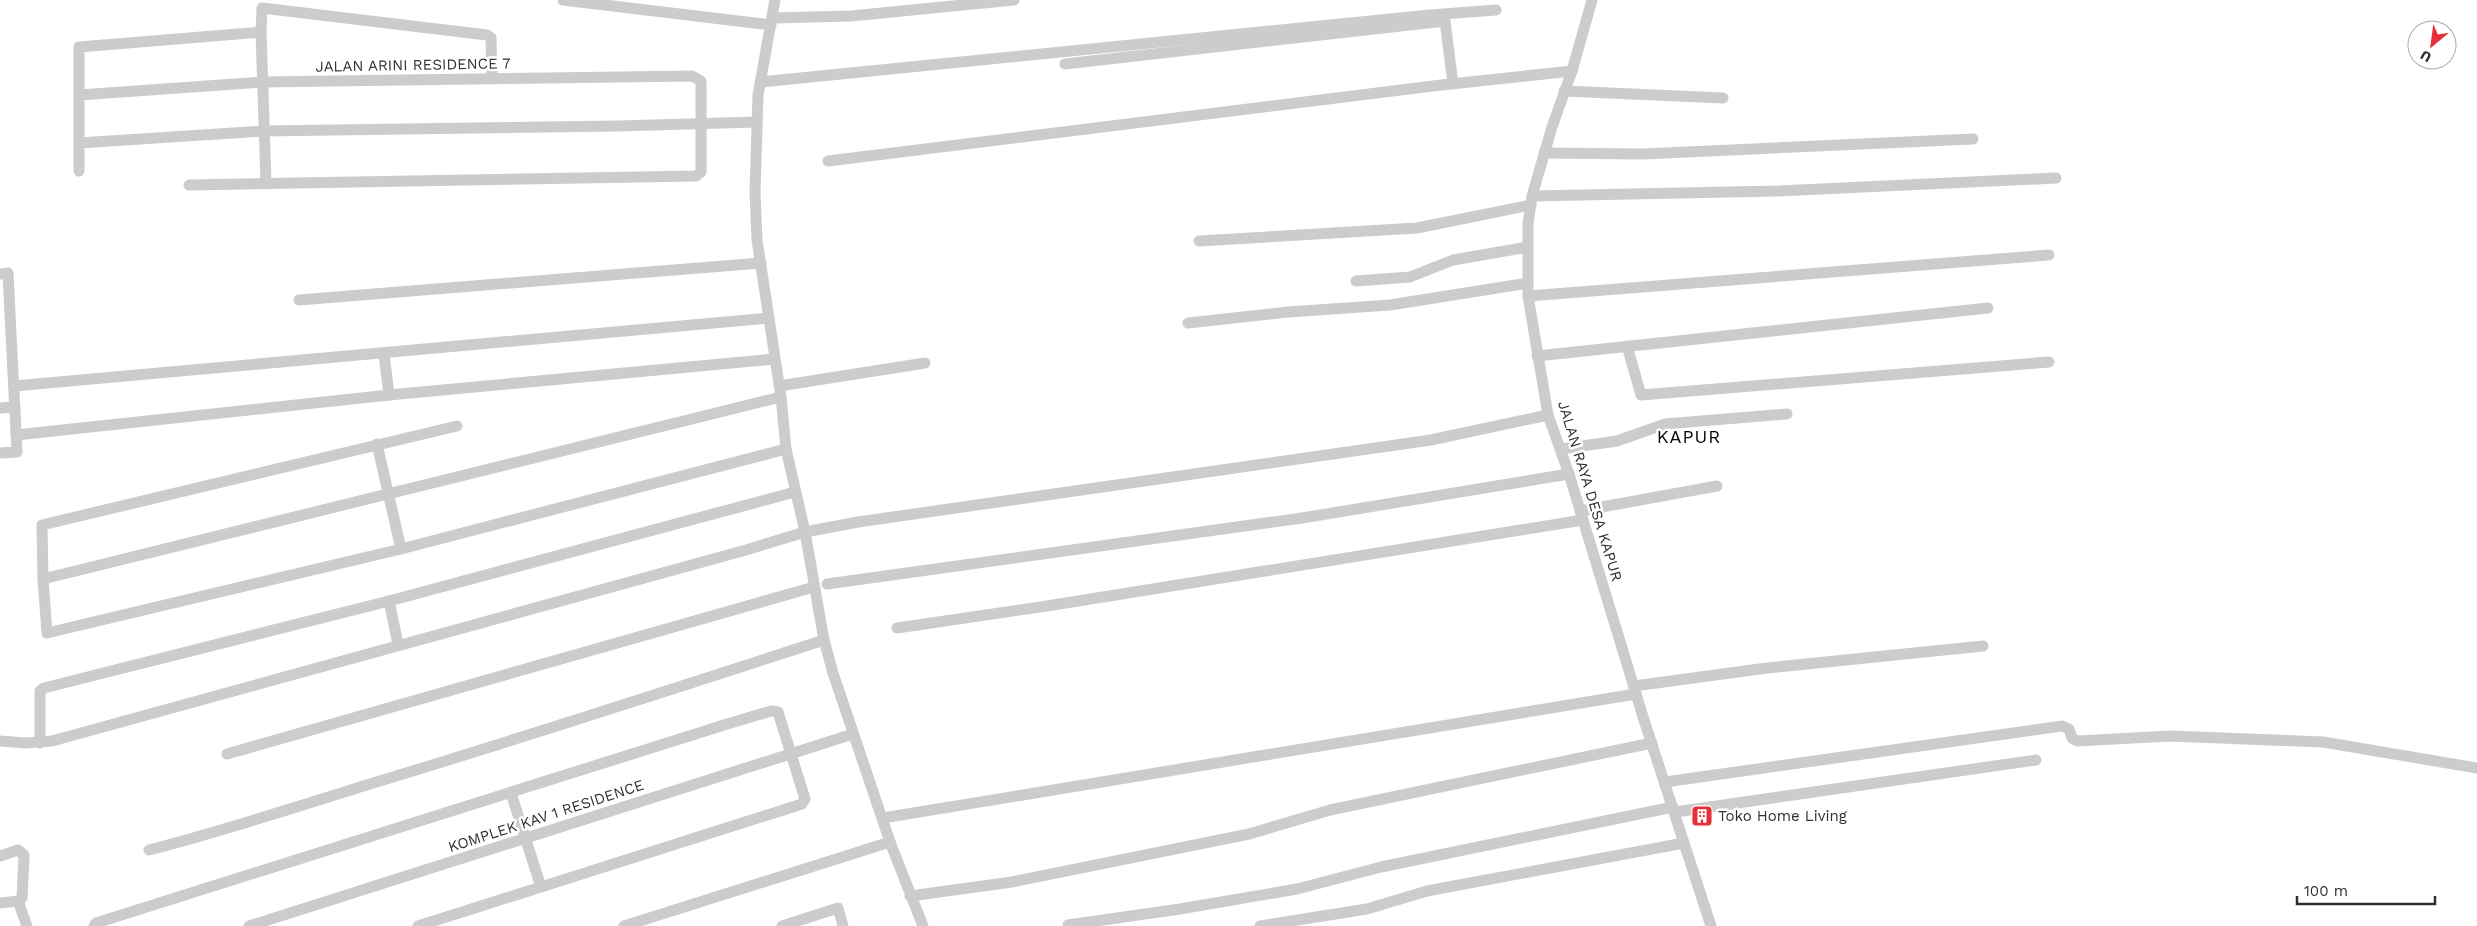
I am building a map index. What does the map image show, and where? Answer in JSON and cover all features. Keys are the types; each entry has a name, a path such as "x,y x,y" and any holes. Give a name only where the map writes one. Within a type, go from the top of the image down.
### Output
{"street":[{"path":"563,0 772,21 851,16 1014,0"},
{"path":"775,0 761,82 757,122 755,192 761,264 780,391 786,450 806,532 824,640 853,734 890,842 923,926"},
{"name":"JALAN RAYA DESA KAPUR","path":"1592,0 1572,71 1544,153 1532,200 1528,247 1528,296 1548,415 1569,474 1684,842 1707,925"},
{"path":"266,183 262,82 262,8 486,35 491,38 492,78"},
{"path":"761,82 1496,10"},
{"path":"1065,64 1445,21 1452,84"},
{"path":"80,171 79,47 261,32"},
{"path":"828,162 1452,84 1572,71"},
{"name":"JALAN ARINI RESIDENCE 7","path":"79,95 262,82 692,76 701,81 701,172 696,176 189,185"},
{"path":"1564,91 1723,98"},
{"path":"79,143 264,131 700,125 757,122"},
{"path":"1544,153 1643,154 1973,139"},
{"path":"1199,241 1417,228 1532,200 1778,192 2056,178"},
{"path":"1356,281 1410,277 1453,260 1528,247"},
{"path":"1528,296 2049,255"},
{"path":"299,300 761,264"},
{"path":"0,274 8,273 5,318 12,362 17,452 0,453"},
{"path":"1188,323 1288,312 1390,305 1528,283"},
{"path":"1537,356 1988,308"},
{"path":"14,386 769,318"},
{"path":"1627,346 1641,395 2049,362"},
{"path":"384,354 389,395"},
{"path":"16,435 389,395 774,359"},
{"path":"0,363 12,362"},
{"path":"42,580 388,495 780,391 925,363"},
{"path":"0,408 15,407"},
{"path":"1561,449 1617,441 1665,424 1787,414"},
{"path":"0,741 40,743 737,553 806,532 1074,490 1432,440 1548,415"},
{"path":"457,426 42,526 42,580 47,633 401,548 786,450"},
{"path":"376,444 401,548"},
{"path":"827,584 1302,518 1569,474"},
{"path":"897,628 1047,606 1582,516 1717,486"},
{"path":"40,743 39,700 40,691 44,688 390,601 796,492"},
{"path":"227,754 814,587"},
{"path":"390,601 398,644"},
{"path":"149,850 209,835 598,714 824,640"},
{"path":"883,818 1767,668 1983,646"},
{"path":"94,926 96,923 774,710 778,712 805,799 802,804 418,926"},
{"path":"1665,782 2062,726 2069,729 2072,738 2077,740 2170,736 2323,742 2477,768"},
{"name":"KOMPLEK KAV 1 RESIDENCE","path":"249,926 853,734"},
{"path":"910,896 1012,882 1249,834 1330,810 1652,743"},
{"path":"1068,926 1297,888 1381,867 1674,810 2036,760"},
{"path":"511,793 541,887"},
{"path":"624,926 890,842"},
{"path":"1260,926 1368,908 1427,891 1684,842"},
{"path":"0,856 18,850 24,855 22,898 18,901 0,903"},
{"path":"18,901 27,926"},
{"path":"782,926 838,908 843,926"}],"place":[{"name":"Toko Home Living","path":"1702,816"}],"district":[{"name":"KAPUR","path":"1689,436"}]}
